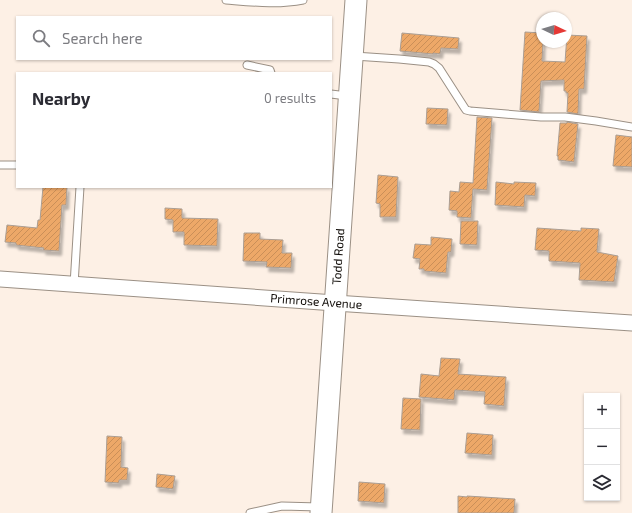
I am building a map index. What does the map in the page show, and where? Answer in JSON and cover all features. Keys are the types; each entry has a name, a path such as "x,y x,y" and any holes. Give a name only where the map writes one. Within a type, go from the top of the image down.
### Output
{"main road":[{"name":"Todd Road","path":"321,510 335,303 340,95 352,56 356,0"}],"street":[{"name":"Primrose Avenue","path":"0,279 632,323"}],"lane":[{"path":"226,0 264,3 293,2 303,0"},
{"path":"352,56 399,58 434,64 439,68 466,110 541,118 565,117 632,127"},
{"path":"247,65 270,70 271,72"},
{"path":"0,165 16,165"},
{"path":"74,284 80,188"},
{"path":"250,513 282,506 321,510"}],"building":[{"path":"525,32 536,33 536,48 543,48 542,61 565,62 566,48 572,48 572,35 587,36 584,89 579,89 578,114 567,112 568,93 564,91 564,80 541,81 539,112 520,110"},
{"path":"402,33 459,38 458,49 441,48 440,54 400,51"},
{"path":"427,108 448,109 447,125 426,124"},
{"path":"477,117 492,118 487,190 473,189 471,218 457,217 457,211 449,210 450,191 459,192 460,182 473,183"},
{"path":"567,122 578,124 574,162 558,160 557,156 560,123"},
{"path":"616,135 632,137 632,167 613,166"},
{"path":"378,175 398,177 396,217 380,217 380,204 376,203"},
{"path":"496,182 514,184 514,182 536,183 535,196 525,195 524,207 495,205"},
{"path":"43,188 67,188 66,205 62,205 59,251 43,250 44,248 16,245 16,243 5,242 7,225 37,228 38,220 40,220"},
{"path":"165,208 182,209 182,218 218,219 217,246 184,245 184,232 173,232 173,220 165,219"},
{"path":"461,221 478,221 477,245 460,244"},
{"path":"537,228 581,231 581,228 599,229 597,252 618,256 614,282 579,280 580,263 549,261 549,251 535,250"},
{"path":"244,233 260,233 260,239 283,240 282,253 292,253 291,268 266,267 267,262 243,261"},
{"path":"431,237 452,239 451,252 448,252 446,273 424,271 424,269 419,269 420,259 413,258 415,244 431,245"},
{"path":"441,358 460,359 458,374 506,377 504,406 484,404 485,392 455,390 454,400 419,397 421,374 439,376"},
{"path":"403,398 421,399 420,430 401,429"},
{"path":"467,433 493,435 492,455 465,453"},
{"path":"107,436 122,437 121,467 128,468 127,480 119,480 119,483 105,482"},
{"path":"157,474 175,476 173,489 156,487"},
{"path":"359,482 385,484 384,503 358,501"},
{"path":"458,496 515,499 514,513 458,513"}]}
